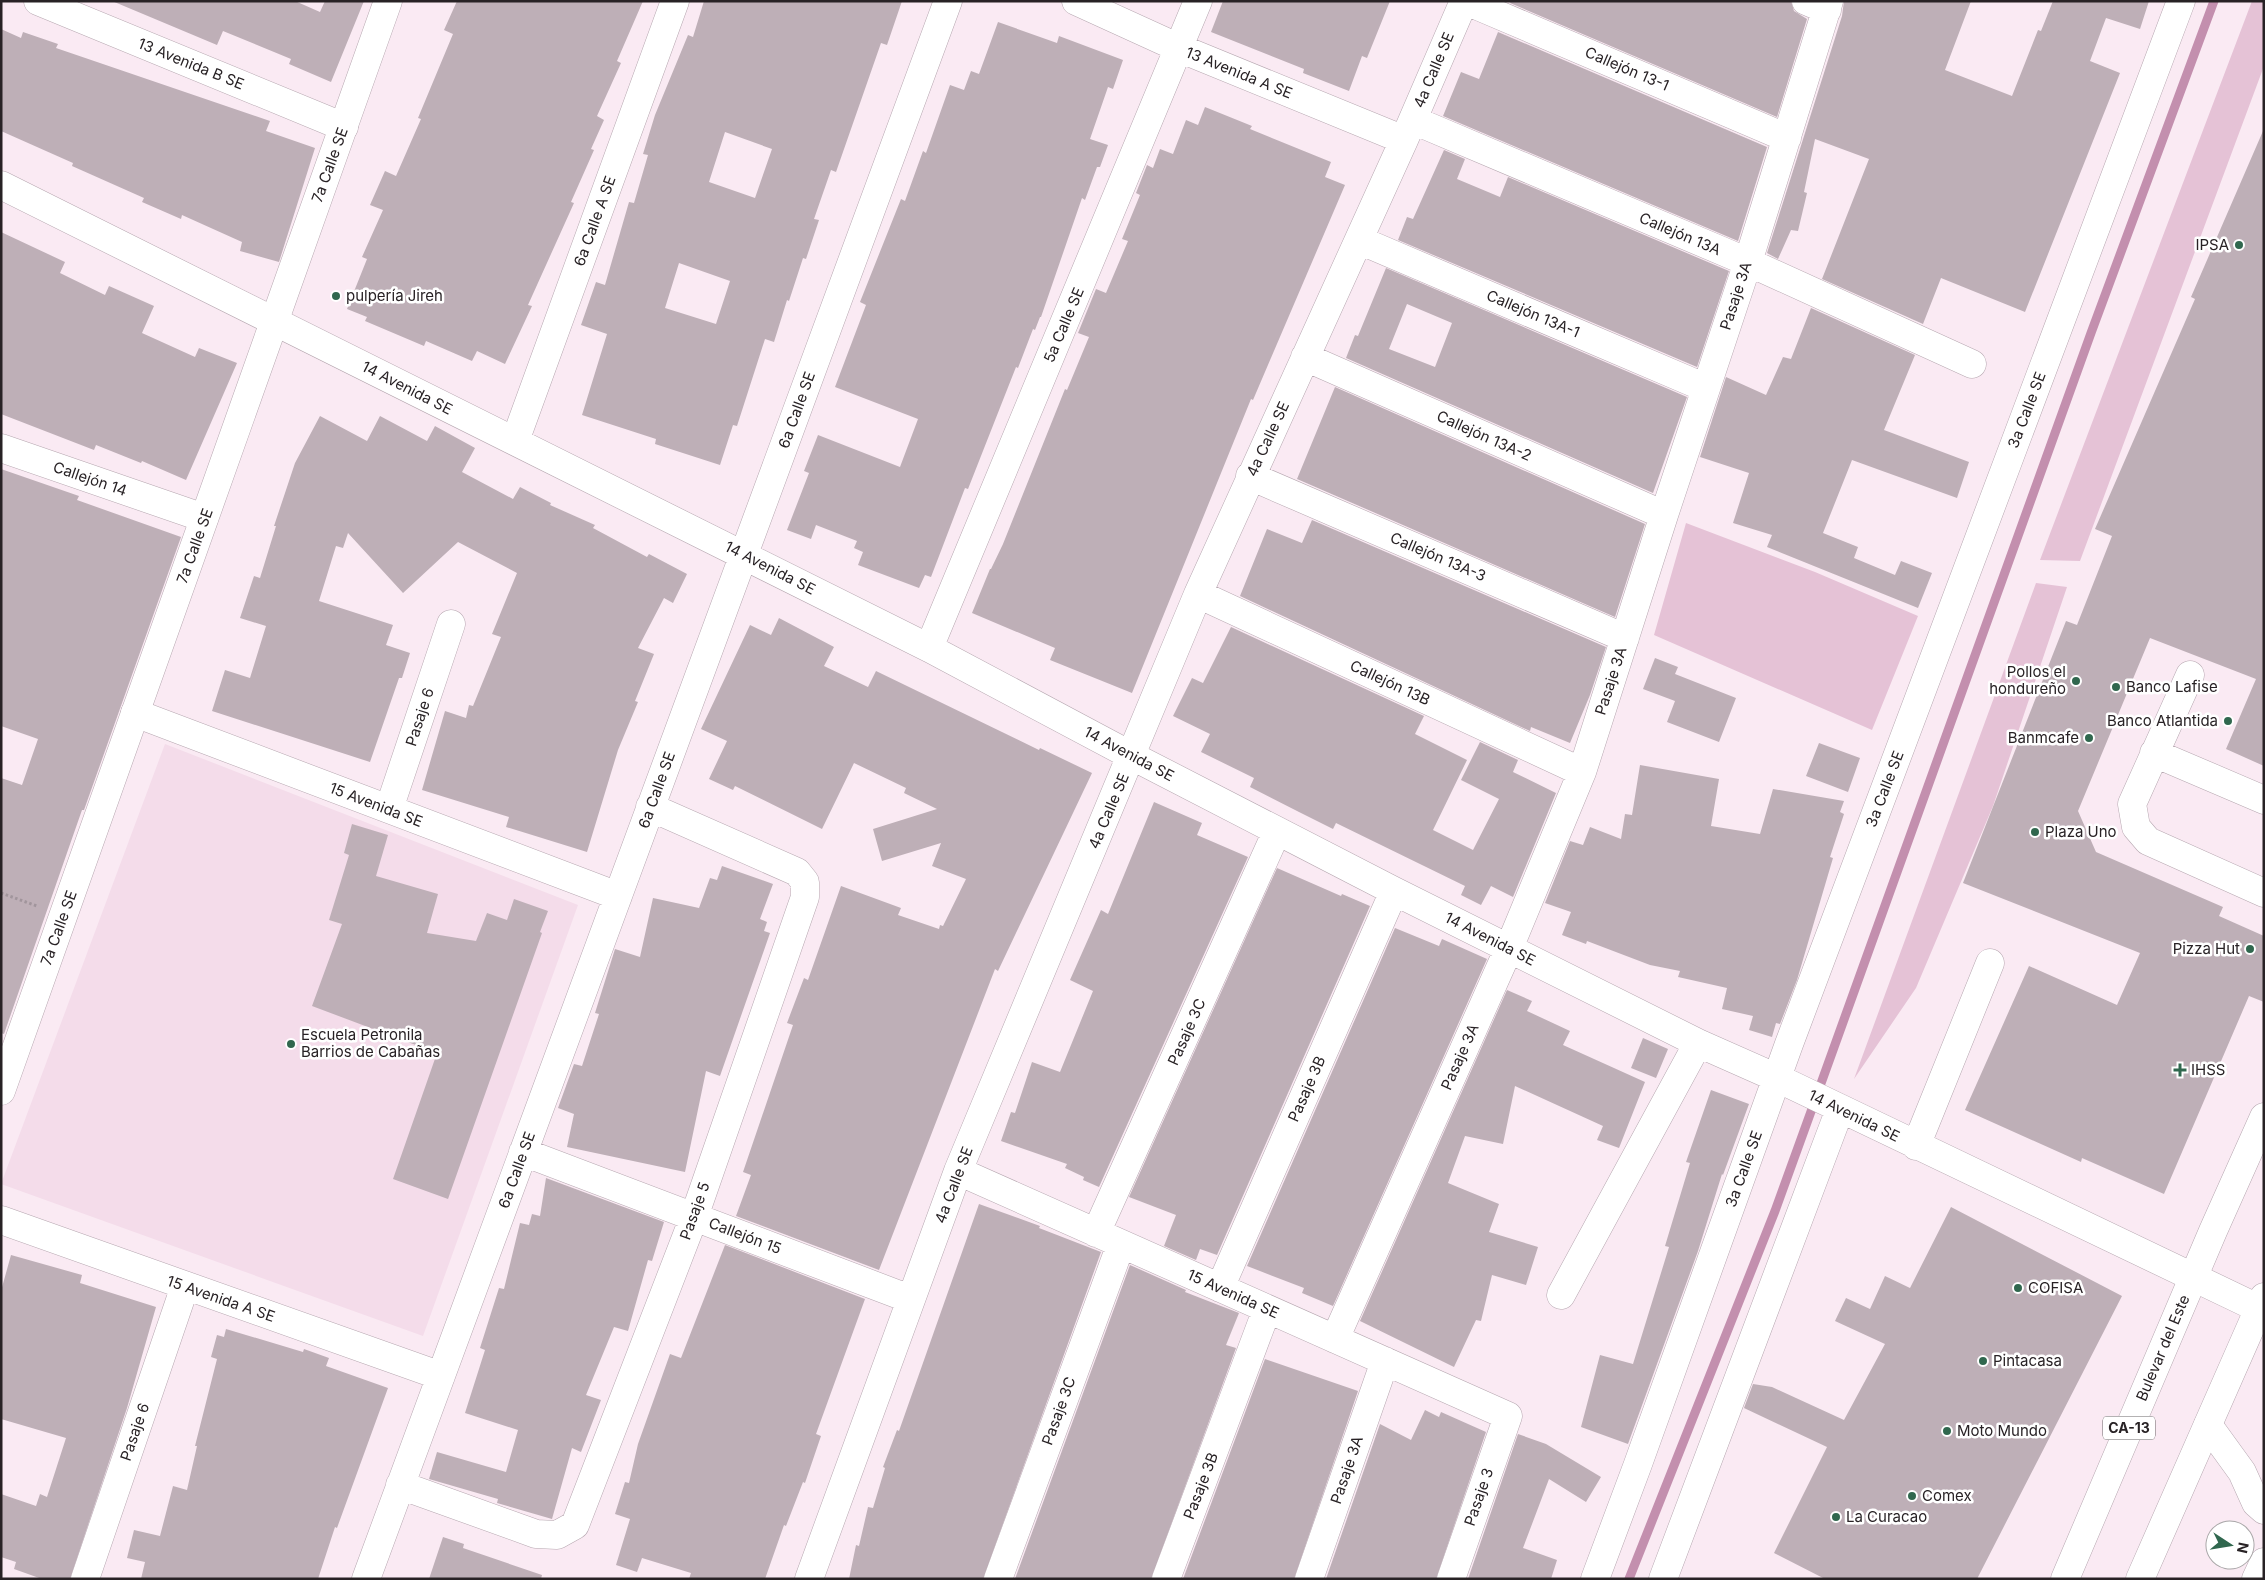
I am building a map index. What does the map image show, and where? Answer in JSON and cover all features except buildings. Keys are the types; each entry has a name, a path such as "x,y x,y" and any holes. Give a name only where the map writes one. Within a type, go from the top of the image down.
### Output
{"main road":[{"name":"13 Avenida B SE","path":"38,1 344,127"},
{"name":"7a Calle SE","path":"1,1091 135,713 192,514 274,321 388,1"},
{"name":"6a Calle A SE","path":"514,441 674,1"},
{"name":"6a Calle SE","path":"366,1579 948,1"},
{"name":"13 Avenida A SE","path":"1076,1 1179,48 1408,130"},
{"name":"5a Calle SE","path":"929,648 1198,1"},
{"name":"4a Calle SE","path":"813,1577 910,1299 958,1172 1198,594 1465,1"},
{"name":"Callejón 13-1","path":"1465,1 1787,138"},
{"name":"3a Calle SE","path":"1595,1579 1776,1078 2181,1"},
{"name":"Pasaje 3A","path":"1335,1339 1509,948 1582,772 1787,138 1821,4"},
{"name":"Callejón 13A","path":"1408,130 1748,262 1972,364"},
{"name":"14 Avenida SE","path":"1,185 929,648 1277,831 1698,1044 1776,1078 2194,1278 2262,1305"},
{"name":"Callejón 13A-1","path":"1359,240 1706,388"},
{"name":"Callejón 13A-2","path":"1305,357 1664,515"},
{"name":"Callejón 14","path":"1,448 192,514"},
{"name":"Callejón 13A-3","path":"1250,476 1625,638"},
{"name":"Callejón 13B","path":"1198,594 1582,772"},
{"name":"Pasaje 6","path":"389,809 451,624"},
{"path":"2190,675 2132,804 2136,827 2148,841 2264,893"},
{"name":"15 Avenida SE","path":"135,713 618,896"},
{"path":"2154,753 2264,800"},
{"name":"Pasaje 5","path":"400,1485 536,1534 557,1536 574,1525 694,1217 805,897 805,882 797,872 650,807"},
{"name":"Pasaje 3C","path":"1096,1233 1277,831"},
{"name":"Pasaje 3B","path":"1220,1288 1394,890"},
{"path":"1916,1146 1990,963"},
{"path":"1561,1295 1698,1044"},
{"path":"1663,1579 1840,1109"},
{"name":"Bulevar del Este","path":"2065,1579 2264,1117"},
{"name":"Callejón 15","path":"523,1152 910,1299"},
{"name":"15 Avenida SE","path":"958,1172 1508,1416"},
{"name":"15 Avenida A SE","path":"1,1220 440,1376"},
{"name":"Pasaje 3C","path":"998,1579 1121,1244"},
{"name":"Pasaje 6","path":"85,1579 185,1286"},
{"path":"2140,1579 2262,1305"},
{"name":"Pasaje 3B","path":"1166,1579 1267,1309"},
{"name":"Pasaje 3A","path":"1309,1579 1385,1361"},
{"name":"Pasaje 3","path":"1451,1579 1508,1416"},
{"path":"2208,1425 2242,1472 2256,1503 2264,1510"},
{"path":"2256,1579 2264,1562"}],"path":[{"path":"1,893 64,915"}],"shaded area":[{"path":"2252,1 2264,1 2264,66 2080,561 2040,560"},
{"path":"1686,523 1815,572 1918,616 1872,730 1654,635"},
{"path":"2036,583 2067,587 1993,806 1916,988 1854,1079"},
{"name":"Escuela Petronila Barrios de Cabañas","path":"165,744 578,905 423,1336 1,1184"}],"waterway":[{"path":"1819,1089 2091,333 2214,1"},
{"path":"1629,1579 1775,1211 1813,1106"}],"place":[{"name":"IPSA","path":"2239,245"},
{"name":"pulpería Jireh","path":"336,296"},
{"name":"Pollos el hondureño","path":"2076,681"},
{"name":"Banco Lafise","path":"2116,687"},
{"name":"Banco Atlantida","path":"2228,721"},
{"name":"Banmcafe","path":"2089,738"},
{"name":"Plaza Uno","path":"2035,832"},
{"name":"Pizza Hut","path":"2250,949"},
{"name":"Escuela Petronila Barrios de Cabañas","path":"291,1044"},
{"name":"IHSS","path":"2180,1070"},
{"name":"COFISA","path":"2018,1288"},
{"name":"Pintacasa","path":"1983,1361"},
{"name":"Moto Mundo","path":"1947,1431"},
{"name":"Comex","path":"1912,1496"},
{"name":"La Curacao","path":"1836,1517"}]}
